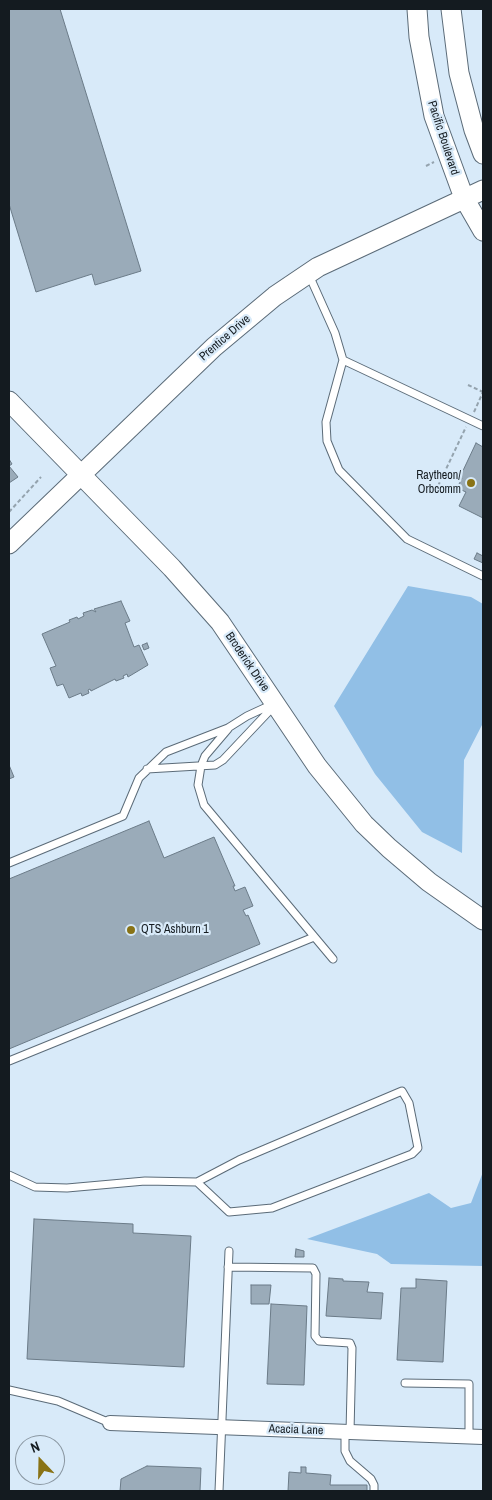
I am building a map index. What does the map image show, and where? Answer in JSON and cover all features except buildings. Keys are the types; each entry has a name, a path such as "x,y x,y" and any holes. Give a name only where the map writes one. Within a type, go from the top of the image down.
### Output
{"street":[{"name":"Pacific Boulevard","path":"417,9 419,37 434,116 464,198 483,231"},
{"path":"451,9 459,73 474,130 483,154"},
{"name":"Prentice Drive","path":"9,544 82,476 214,347 269,301 308,273 483,190"},
{"name":"Broderick Drive","path":"9,401 172,568 220,622 317,766 364,824 429,882 482,917"},
{"name":"Acacia Lane","path":"110,1423 483,1437"}],"lane":[{"path":"308,273 335,333 342,360 326,422 327,441 339,470 407,539 483,576"},
{"path":"342,360 483,426"},
{"path":"9,864 122,816 139,778 166,752 228,728 246,716 275,703"},
{"path":"147,770 214,765 223,760 258,725 275,703"},
{"path":"228,728 204,756 198,785 204,805 333,959"},
{"path":"9,1062 314,937"},
{"path":"9,1175 35,1187 67,1188 145,1181 197,1182 240,1160 402,1091 409,1103 418,1148 412,1154 272,1208 229,1212 197,1182"},
{"path":"220,1491 229,1251"},
{"path":"228,1267 313,1268 316,1274 314,1336 318,1341 350,1343 352,1348 348,1432 345,1451 350,1461 371,1479 374,1491"},
{"path":"405,1382 470,1384 468,1437"},
{"path":"9,1390 58,1401 110,1423"}],"path":[{"path":"426,166 434,162"},
{"path":"438,486 483,392 468,385"},
{"path":"9,512 41,477"}],"shaded area":[{"path":"408,586 471,597 483,604 483,723 464,760 462,853 422,832 375,774 334,706"},
{"path":"483,1172 483,1266 391,1264 377,1254 307,1239 429,1193 451,1208 471,1203"}],"place":[{"name":"Raytheon/ Orbcomm","path":"471,483"},
{"name":"QTS Ashburn 1","path":"131,930"}]}
